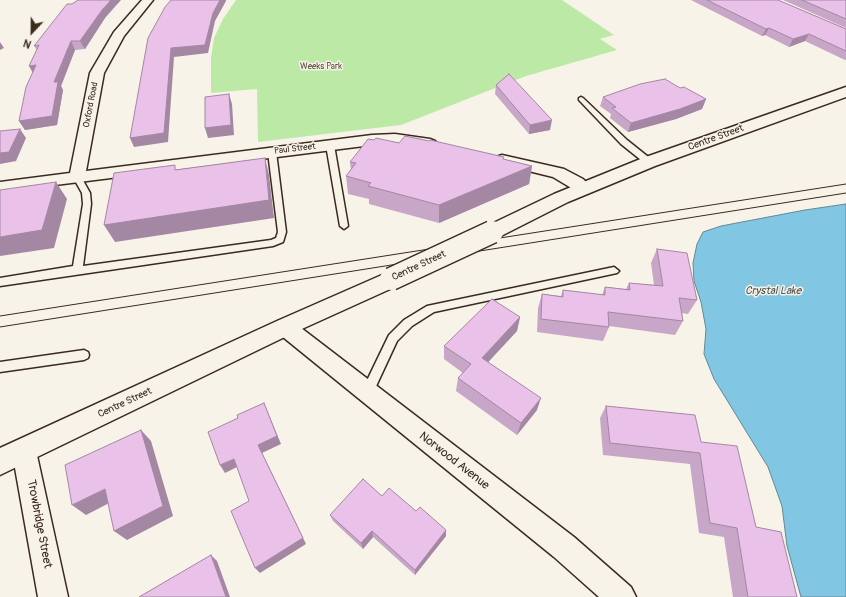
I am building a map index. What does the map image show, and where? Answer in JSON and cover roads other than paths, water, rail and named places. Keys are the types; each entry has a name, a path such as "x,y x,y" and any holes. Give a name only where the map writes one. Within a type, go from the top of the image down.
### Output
{"main road":[{"name":"Centre Street","path":"0,462 584,188 649,162 846,92"}],"street":[{"name":"Oxford Road","path":"77,177 97,73 118,35 148,0"},
{"name":"Paul Street","path":"0,187 272,152 395,139 446,148"},
{"path":"491,157 558,173 584,188"},
{"name":"Norwood Avenue","path":"285,328 564,548 621,597"},
{"name":"Trowbridge Street","path":"24,451 53,597"}],"lane":[{"path":"581,99 624,142 649,162"},
{"path":"330,145 344,226"},
{"path":"0,282 273,244 280,240 282,232 272,152"},
{"path":"73,271 78,268 87,204 86,193 77,177"},
{"path":"367,393 393,338 408,323 431,309 614,271"},
{"path":"0,366 84,355"}],"water":[{"name":"Crystal Lake","path":"846,204 846,597 801,597 787,546 782,506 768,467 714,379 704,354 706,329 701,302 694,281 693,263 697,244 703,232 721,226"}],"tram line":[{"path":"0,316 846,184"},
{"path":"0,327 846,193"}],"park label":[{"name":"Weeks Park","path":"321,67"}]}
